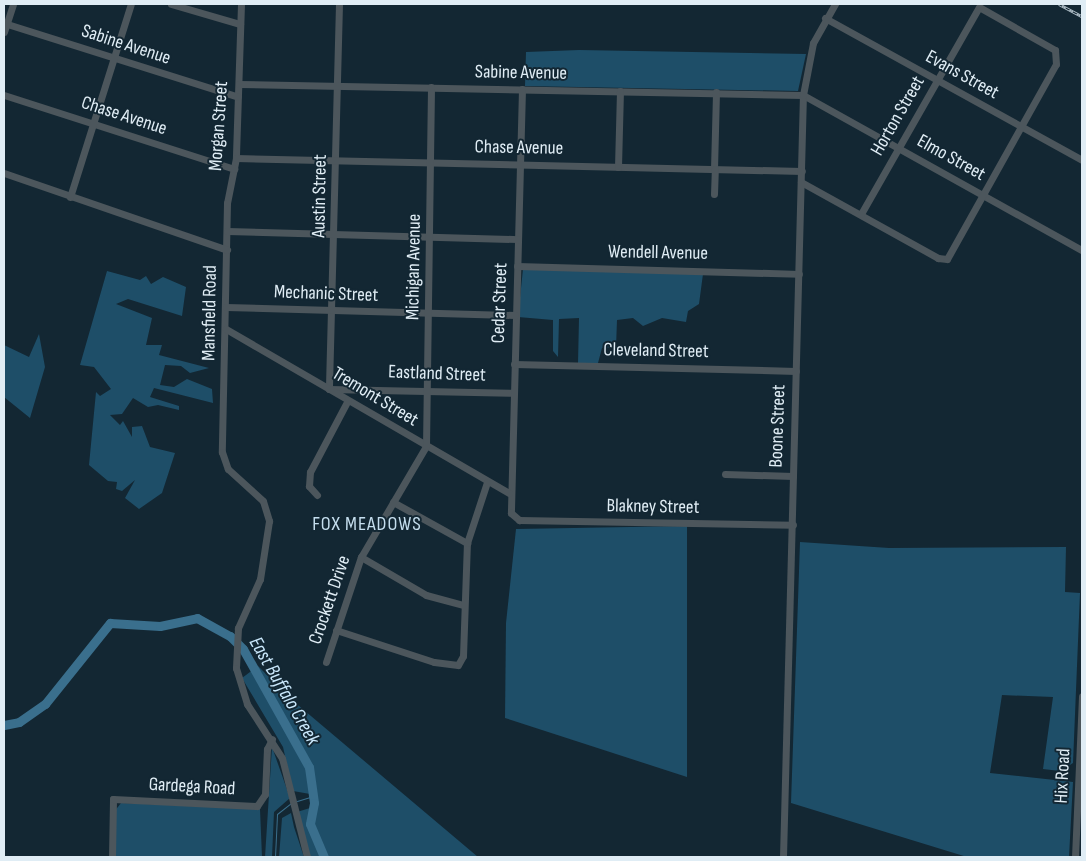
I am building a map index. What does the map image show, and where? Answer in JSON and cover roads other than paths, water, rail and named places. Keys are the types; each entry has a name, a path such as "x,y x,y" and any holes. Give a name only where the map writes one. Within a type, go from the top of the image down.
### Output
{"street":[{"path":"4,32 5,23 13,4"},
{"path":"70,196 131,4"},
{"path":"171,4 240,24"},
{"name":"Morgan Street","path":"227,250 227,231 236,158 241,4"},
{"name":"Austin Street","path":"329,389 336,234 339,4"},
{"name":"Boone Street","path":"783,857 803,95 808,58 825,18 835,4"},
{"name":"Horton Street","path":"861,214 979,7 1055,50 1056,64 1021,126"},
{"name":"Evans Street","path":"825,18 1082,160"},
{"name":"Sabine Avenue","path":"5,23 238,97"},
{"name":"Sabine Avenue","path":"239,84 803,95"},
{"name":"Michigan Avenue","path":"426,446 430,313 431,87"},
{"name":"Cedar Street","path":"513,517 509,493 522,89"},
{"path":"618,167 620,91"},
{"path":"714,194 716,92"},
{"name":"Chase Avenue","path":"4,95 234,169"},
{"name":"Elmo Street","path":"803,95 1082,250"},
{"path":"801,182 947,259 1021,126"},
{"name":"Chase Avenue","path":"236,158 802,171"},
{"name":"Mansfield Road","path":"4,173 227,250 223,460 265,505 269,527 263,569 237,633 236,668 247,704 272,740"},
{"path":"227,231 518,239"},
{"name":"Wendell Avenue","path":"517,266 799,274"},
{"name":"Mechanic Street","path":"226,308 515,316"},
{"name":"Tremont Street","path":"226,329 487,482 509,493"},
{"name":"Cleveland Street","path":"514,364 796,371"},
{"name":"Eastland Street","path":"329,389 513,393"},
{"path":"317,496 309,486 310,472 348,400"},
{"name":"Crockett Drive","path":"326,662 361,557 426,446"},
{"path":"725,474 793,476"},
{"path":"336,630 451,667 463,656 467,543 487,482"},
{"path":"393,502 467,543"},
{"name":"Blakney Street","path":"513,517 793,525"},
{"path":"361,557 426,596 464,605"},
{"name":"Hix Road","path":"1075,857 1082,696"},
{"path":"272,740 282,758 307,857"},
{"name":"Gardega Road","path":"112,857 113,799 257,806 265,794 267,749 272,740"}],"waterway":[{"name":"East Buffalo Creek","path":"4,725 19,722 45,704 110,623 160,626 197,618 230,636 243,649 309,767 314,803 310,824 324,857"},
{"path":"297,801 313,796"},
{"path":"275,857 277,814 291,803"}],"railway":[{"path":"1059,4 1082,16"}],"district":[{"name":"FOX MEADOWS","path":"367,524"}]}
